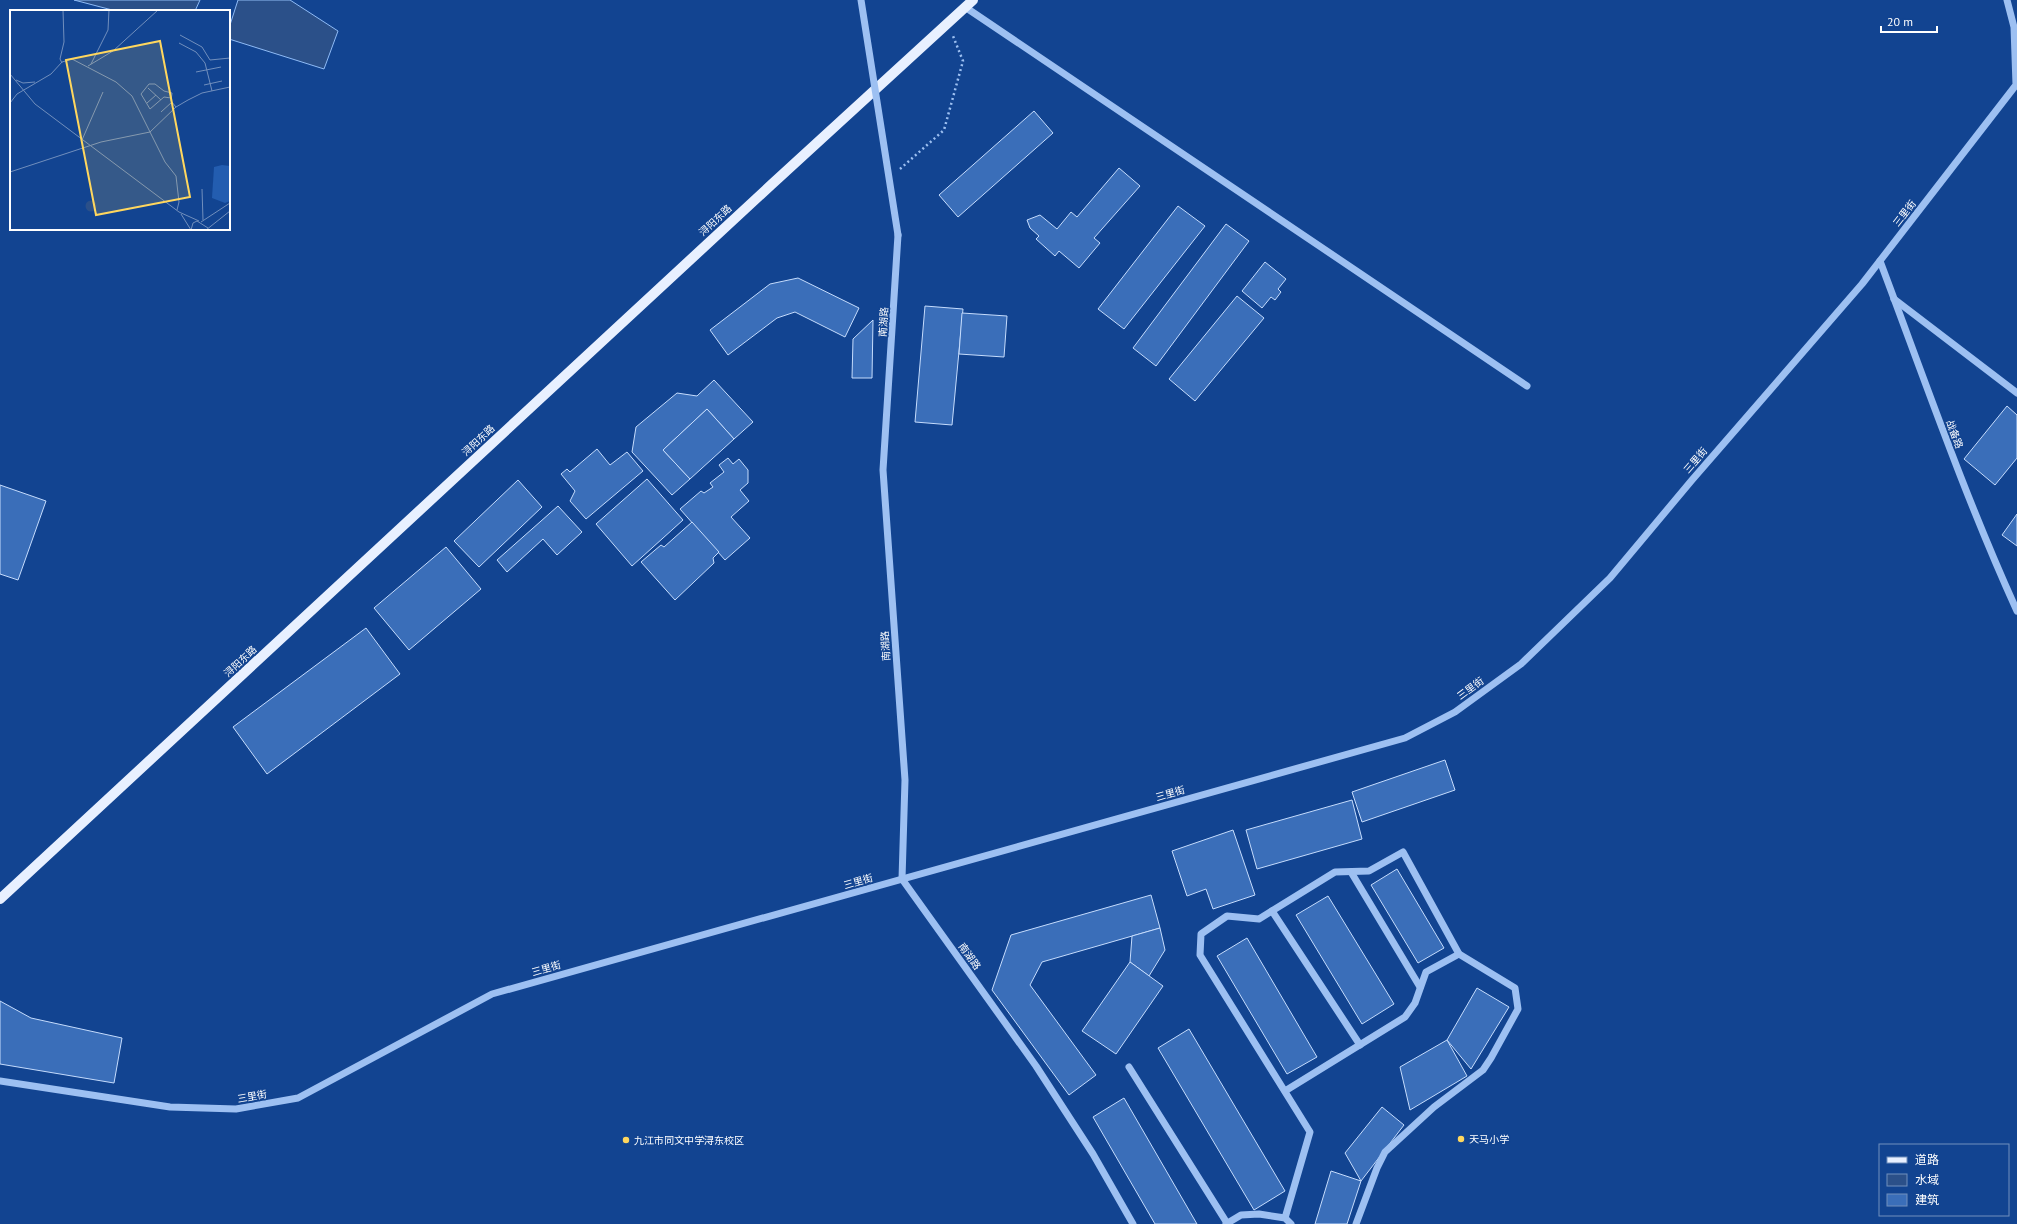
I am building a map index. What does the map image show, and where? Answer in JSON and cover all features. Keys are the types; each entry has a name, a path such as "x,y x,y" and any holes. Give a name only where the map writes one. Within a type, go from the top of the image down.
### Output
{"main road":[{"name":"浔阳东路","path":"0,899 969,3"}],"street":[{"name":"南湖路","path":"862,0 898,236 883,470 905,780 902,879 1036,1066 1092,1154 1133,1224"},
{"name":"三里街","path":"0,1081 170,1107 236,1109 298,1098 492,994 1405,738 1455,712 1521,664 1610,578 1692,480 1862,284 1880,261 2016,84 2014,27 2007,0"},
{"path":"969,3 1527,386"},
{"name":"战备路","path":"1880,261 1950,449 2017,611"},
{"path":"1894,299 2017,393"},
{"path":"1285,1218 1310,1132 1200,955 1201,934 1227,916 1259,919 1335,872 1369,871 1403,852 1459,954 1515,988 1518,1009 1492,1058 1483,1070 1434,1107 1385,1152 1377,1168 1356,1224"},
{"path":"1351,872 1420,987"},
{"path":"1272,911 1360,1045"},
{"path":"1285,1091 1405,1017 1414,1003 1426,972 1459,954"},
{"path":"1129,1067 1226,1224 1241,1215 1260,1214 1285,1218 1291,1224"}],"path":[{"path":"889,178 944,130 963,61 948,23"}],"water":[{"path":"74,0 200,0 195,10 112,10"},
{"path":"238,0 290,0 338,31 324,69 230,39 230,25"}],"building":[{"path":"1034,111 1053,133 958,217 939,195"},
{"path":"1119,168 1140,186 1094,238 1100,243 1079,268 1059,251 1055,256 1036,239 1039,236 1030,228 1027,220 1040,215 1057,229 1071,212 1077,217"},
{"path":"1178,206 1205,226 1124,329 1098,309"},
{"path":"1226,224 1249,241 1156,366 1133,348"},
{"path":"1265,262 1286,279 1278,289 1281,292 1275,300 1271,297 1262,308 1242,291"},
{"path":"798,278 859,308 845,337 795,312 777,318 728,355 710,330 770,284"},
{"path":"1237,296 1264,318 1195,401 1169,379"},
{"path":"925,306 963,309 952,425 915,422"},
{"path":"962,313 1007,316 1004,357 959,354"},
{"path":"873,320 872,378 852,378 853,339"},
{"path":"714,380 753,422 734,439 707,409 663,450 690,479 672,495 632,452 636,427 677,393 697,396"},
{"path":"2007,406 2017,415 2017,458 1995,485 1964,459"},
{"path":"707,409 734,439 690,479 663,450"},
{"path":"597,449 610,465 627,452 643,471 586,519 570,501 575,491 561,474 567,469 570,472"},
{"path":"728,458 733,464 739,459 748,470 748,483 740,490 749,501 731,517 750,538 725,560 680,509 701,491 704,493 713,487 710,483 724,472 719,465"},
{"path":"647,479 683,520 632,566 596,524"},
{"path":"518,480 542,507 479,567 454,541"},
{"path":"0,485 46,501 18,580 0,574"},
{"path":"558,506 582,532 557,555 543,539 507,572 497,560"},
{"path":"2017,514 2017,546 2002,535"},
{"path":"692,522 719,552 713,558 714,563 675,600 641,562 661,545 664,547"},
{"path":"446,547 481,589 409,650 374,608"},
{"path":"366,628 400,674 267,774 233,727"},
{"path":"1445,760 1455,790 1362,822 1352,792"},
{"path":"1352,800 1362,839 1257,869 1246,830"},
{"path":"1233,830 1255,895 1213,909 1206,889 1187,896 1172,851"},
{"path":"1397,869 1444,948 1418,963 1371,885"},
{"path":"1151,895 1160,928 1042,962 1030,985 1096,1075 1069,1095 992,990 1011,935"},
{"path":"1328,896 1394,1004 1362,1024 1296,915"},
{"path":"1160,928 1165,950 1149,976 1130,962 1132,936"},
{"path":"1247,938 1317,1057 1287,1074 1217,956"},
{"path":"1130,962 1163,986 1116,1054 1082,1031"},
{"path":"1477,988 1509,1007 1471,1069 1447,1040"},
{"path":"0,1001 31,1018 122,1038 114,1083 0,1064"},
{"path":"1189,1029 1285,1191 1254,1210 1158,1048"},
{"path":"1447,1040 1467,1076 1410,1110 1400,1067"},
{"path":"1124,1098 1197,1224 1155,1224 1093,1117"},
{"path":"1382,1107 1404,1125 1361,1181 1345,1153"},
{"path":"1331,1171 1361,1181 1347,1224 1315,1224"}],"place":[{"name":"天马小学","path":"1461,1139"},
{"name":"九江市同文中学浔东校区","path":"626,1140"}]}
